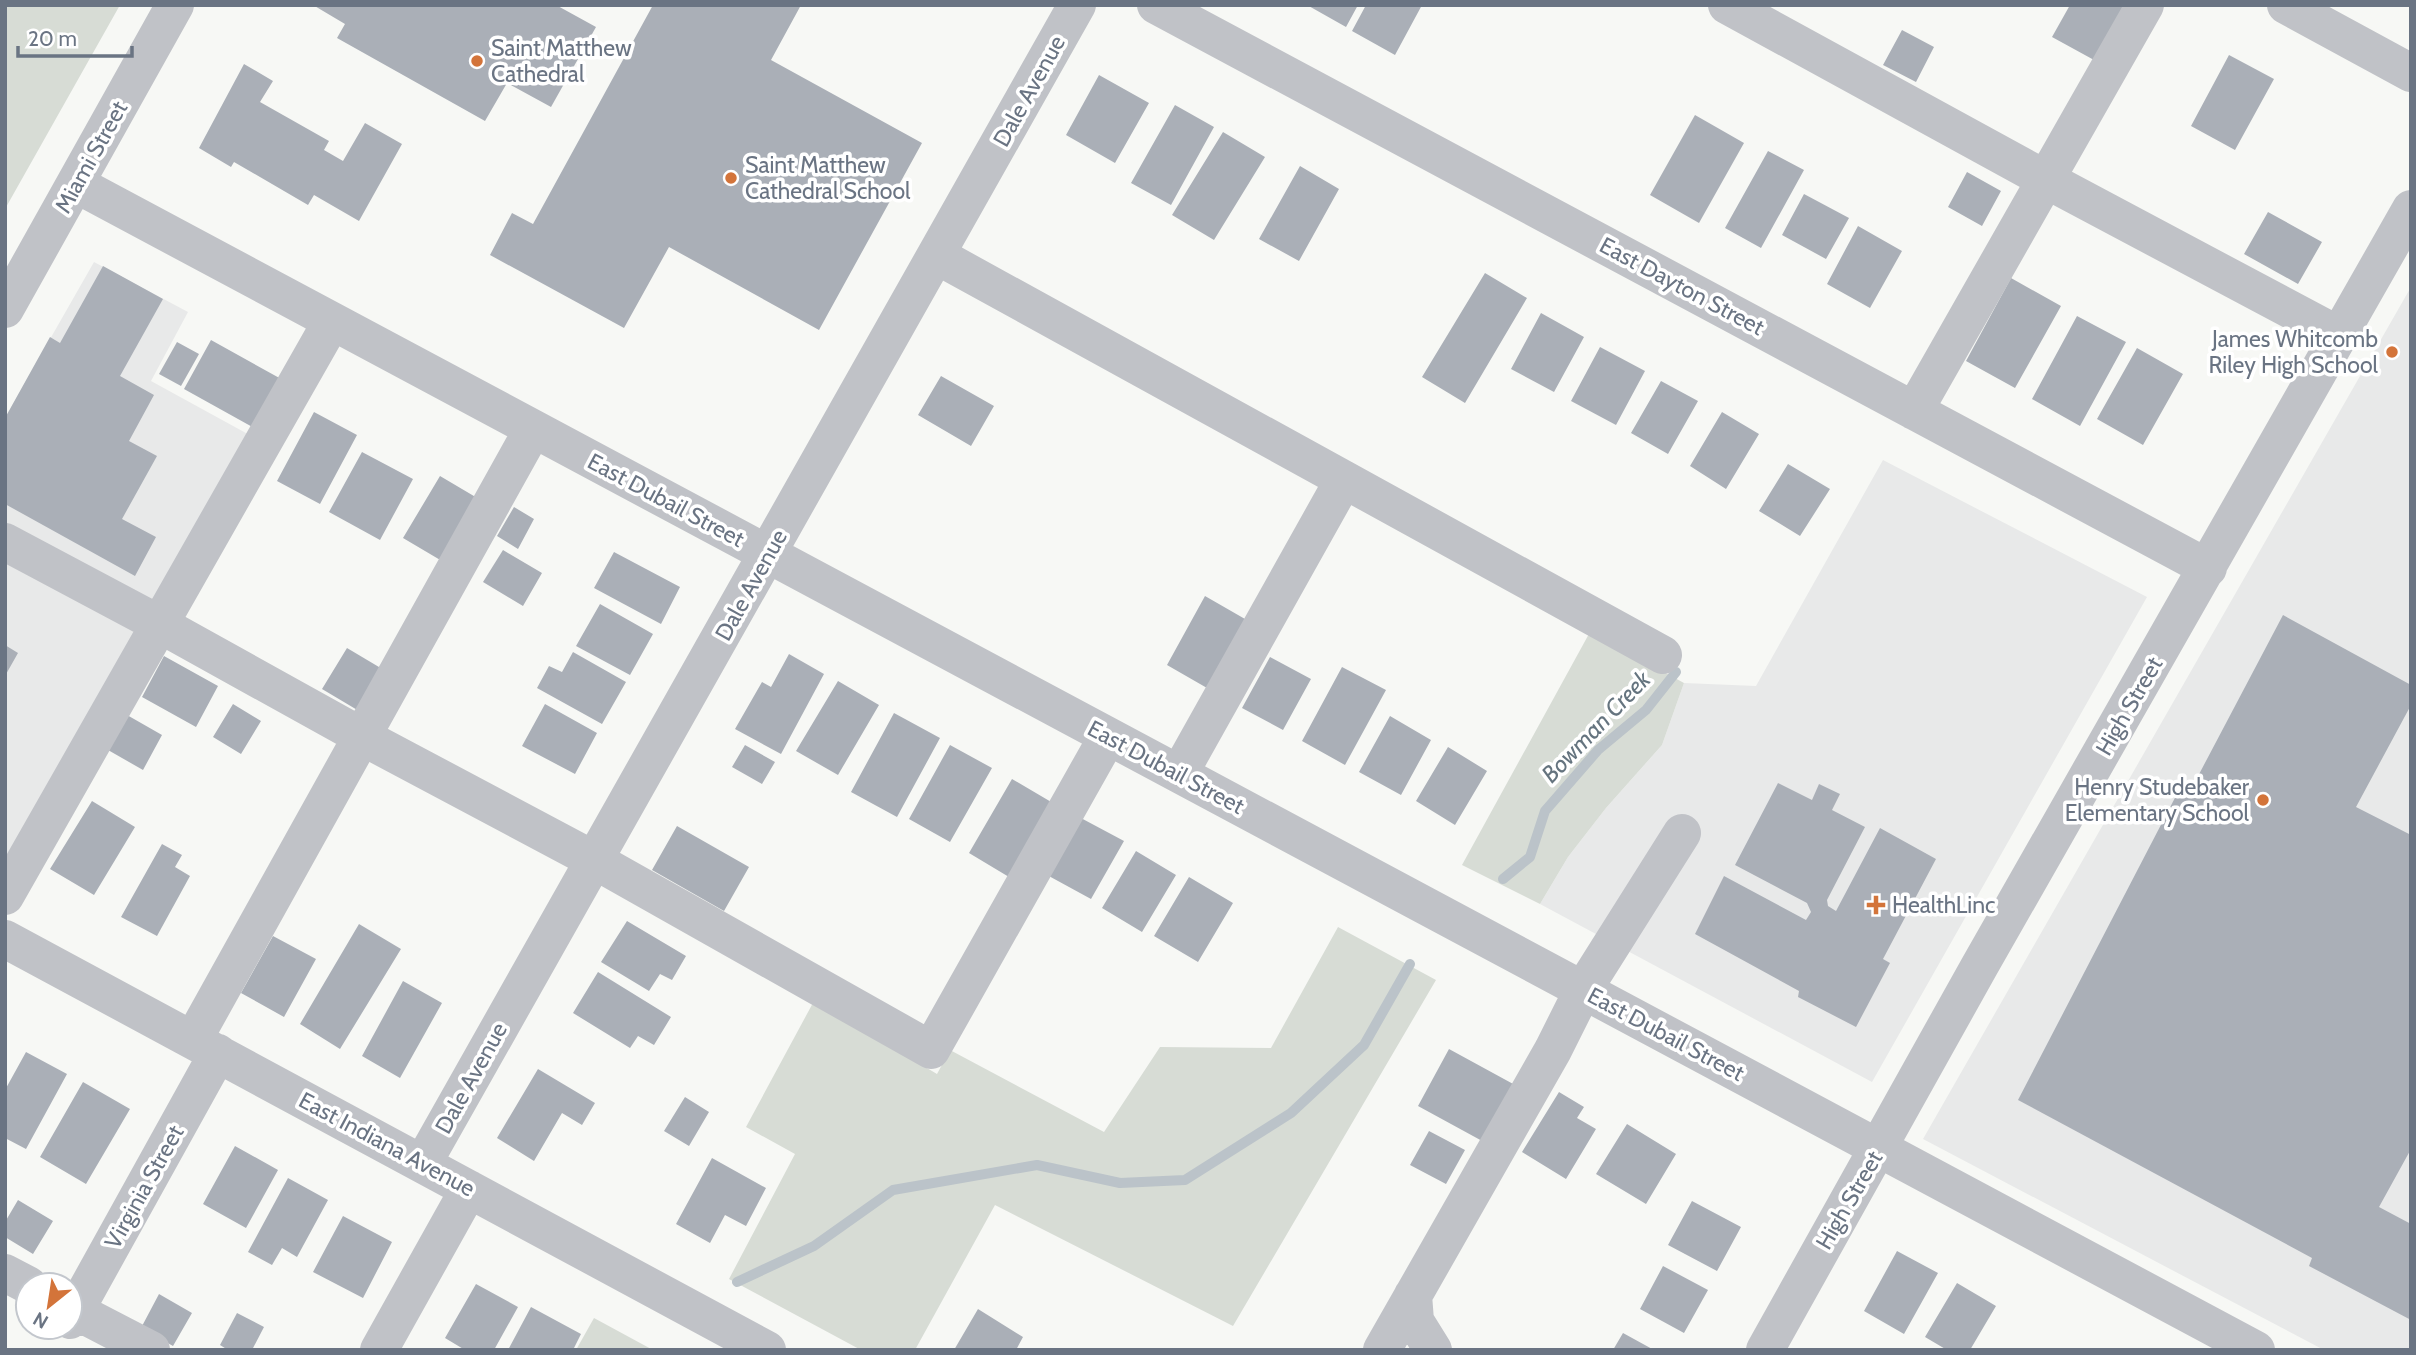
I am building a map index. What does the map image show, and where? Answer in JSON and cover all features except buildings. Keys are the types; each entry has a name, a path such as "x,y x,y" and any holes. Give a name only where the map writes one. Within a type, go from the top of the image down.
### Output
{"street":[{"name":"Miami Street","path":"7,301 76,184 175,5"},
{"name":"Dale Avenue","path":"424,1163 1077,5"},
{"name":"East Dayton Street","path":"1156,5 2208,568"},
{"path":"1727,5 2340,336"},
{"path":"1913,411 2145,5"},
{"path":"2286,5 2411,73"},
{"name":"East Dubail Street","path":"76,184 1879,1148 2234,1345"},
{"name":"High Street","path":"1765,1350 1986,955 2411,209"},
{"path":"936,255 1662,655"},
{"path":"5,896 332,321"},
{"name":"Virginia Street","path":"84,1288 361,736 533,429"},
{"path":"1179,774 1343,481"},
{"path":"5,542 594,860 931,1050 1108,736"},
{"path":"1382,1350 1553,1050 1583,990 1682,832"},
{"name":"East Indiana Avenue","path":"5,939 767,1350"},
{"path":"379,1350 469,1189"},
{"path":"1413,1295 1415,1321 1433,1350"},
{"path":"84,1322 150,1350"}],"shaded area":[{"path":"5,5 120,5 5,209"},
{"path":"94,262 188,312 151,381 255,438 158,612 5,530 5,418"},
{"name":"Henry Studebaker Elementary School","path":"2411,287 2411,1350 2324,1350 1923,1139"},
{"path":"1883,460 2147,597 1872,1082 1540,904 1568,857 1606,808 1662,745 1684,683 1756,686"},
{"path":"5,560 142,635 5,882"},
{"path":"1590,632 1684,683 1662,745 1606,808 1568,857 1540,904 1462,865"},
{"path":"1338,927 1436,980 1233,1326 995,1205 915,1350 861,1350 729,1279 795,1154 746,1127 814,1001 937,1074 950,1050 1104,1132 1160,1047 1271,1048"},
{"path":"594,1318 653,1350 576,1350"}],"waterway":[{"name":"Bowman Creek","path":"1503,879 1530,857 1545,811 1598,750 1646,710 1676,672"},
{"name":"Bowman Creek","path":"737,1282 814,1246 893,1190 1037,1165 1120,1183 1185,1180 1291,1113 1364,1045 1410,964"}],"place":[{"name":"Saint Matthew Cathedral","path":"477,61"},
{"name":"Saint Matthew Cathedral School","path":"731,178"},
{"name":"James Whitcomb Riley High School","path":"2392,352"},
{"name":"Henry Studebaker Elementary School","path":"2263,800"},
{"name":"HealthLinc","path":"1876,905"}]}
